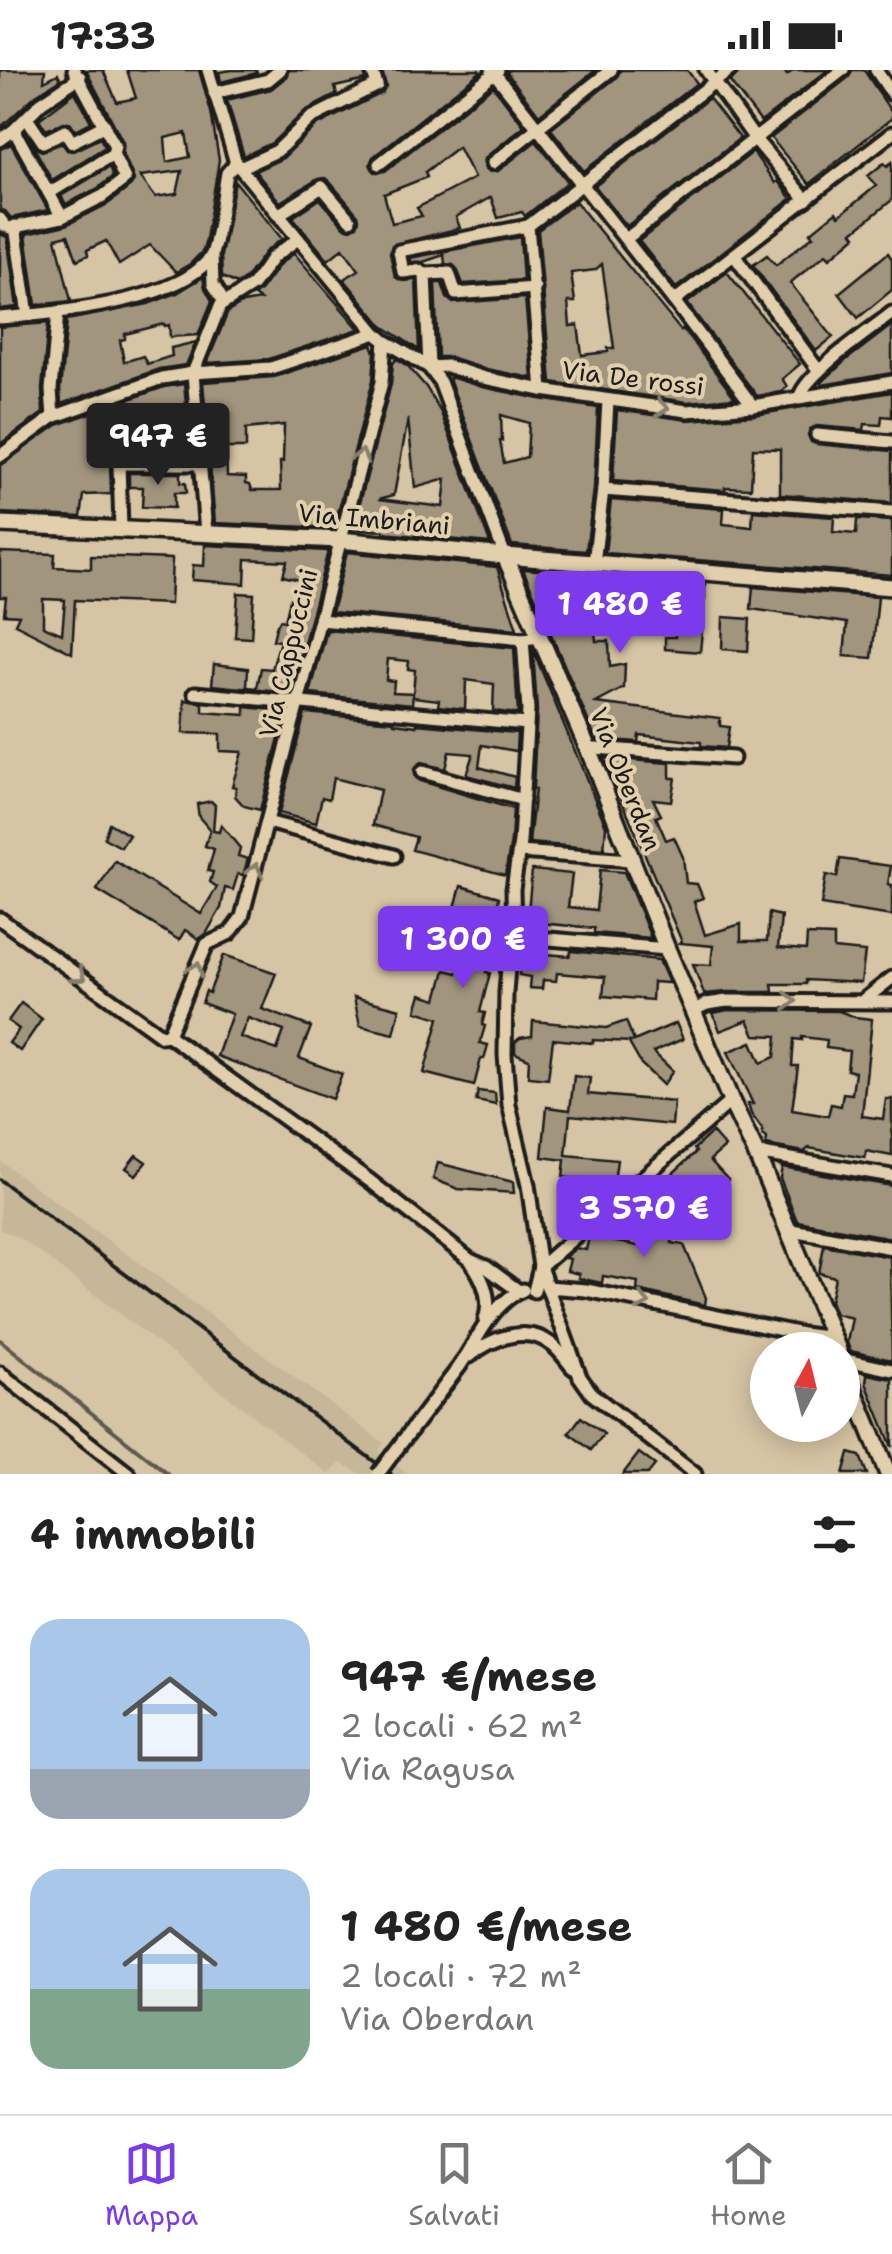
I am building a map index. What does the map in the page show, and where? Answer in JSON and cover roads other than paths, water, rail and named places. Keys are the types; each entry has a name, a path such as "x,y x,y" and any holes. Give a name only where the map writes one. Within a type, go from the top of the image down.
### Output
{"street":[{"path":"208,70 238,165 381,337 429,367"},
{"path":"214,93 268,80 280,70"},
{"path":"224,302 213,284 212,255 227,173 277,151 311,118 377,86 372,70"},
{"path":"493,163 612,70"},
{"path":"706,70 806,200"},
{"path":"534,288 456,294 450,273 402,272 399,251 528,226 730,70"},
{"path":"626,238 843,70"},
{"path":"876,70 892,94"},
{"path":"379,164 495,71 753,406"},
{"path":"0,140 77,74 115,146 113,154 125,180 62,217 8,224 28,316"},
{"path":"28,118 44,142 65,131 72,142 105,125"},
{"path":"14,130 62,217"},
{"path":"674,300 891,136"},
{"path":"49,193 113,154"},
{"path":"278,215 322,188 350,220"},
{"path":"528,226 542,390"},
{"path":"206,533 193,373 216,311 249,288 272,257 298,239"},
{"path":"0,318 80,310 146,295 195,272 212,255"},
{"path":"734,255 819,371"},
{"path":"425,274 429,367"},
{"path":"53,417 51,390 58,312"},
{"path":"799,399 804,386 819,371 892,314"},
{"path":"0,456 53,417 162,378 271,368 381,337"},
{"name":"Via Cappuccini","path":"168,1035 207,944 230,932 242,918 382,382 381,337"},
{"name":"Via De rossi","path":"429,367 447,366 542,390 687,411 753,406 892,382"},
{"name":"Via Oberdan","path":"429,367 440,382 505,556 830,1332"},
{"path":"594,563 608,401"},
{"path":"818,435 892,442"},
{"path":"121,529 119,464 200,464"},
{"path":"602,490 892,512"},
{"name":"Via Imbriani","path":"0,524 340,540 892,586"},
{"path":"320,620 523,640 541,636"},
{"path":"523,640 528,710 513,889 514,936 506,992 505,1055 509,1105 528,1185 540,1289 556,1313 580,1377"},
{"path":"195,693 526,724"},
{"path":"589,751 595,748 733,758"},
{"path":"422,772 523,800"},
{"path":"268,822 394,856"},
{"path":"519,852 631,860"},
{"path":"0,919 162,1036 168,1035 370,1181 470,1260 519,1291 507,1299 482,1329 378,1474"},
{"path":"514,936 667,948"},
{"path":"863,1001 892,978"},
{"path":"694,1010 727,1001 892,1002"},
{"path":"540,1267 731,1101"},
{"path":"756,1154 892,1176"},
{"path":"786,1229 892,1248"},
{"path":"470,1260 480,1274 488,1300 482,1329"},
{"name":"Via Oberdan","path":"519,1291 586,1290 792,1332"},
{"path":"462,1362 496,1338 552,1336 557,1329 556,1313"},
{"path":"534,1336 559,1351 592,1394 695,1474"},
{"path":"860,1364 892,1370"},
{"path":"0,1373 129,1474"},
{"path":"860,1403 889,1472"}],"waterway":[{"path":"0,1340 168,1474"}],"railway":[{"path":"0,1180 391,1474"}]}
